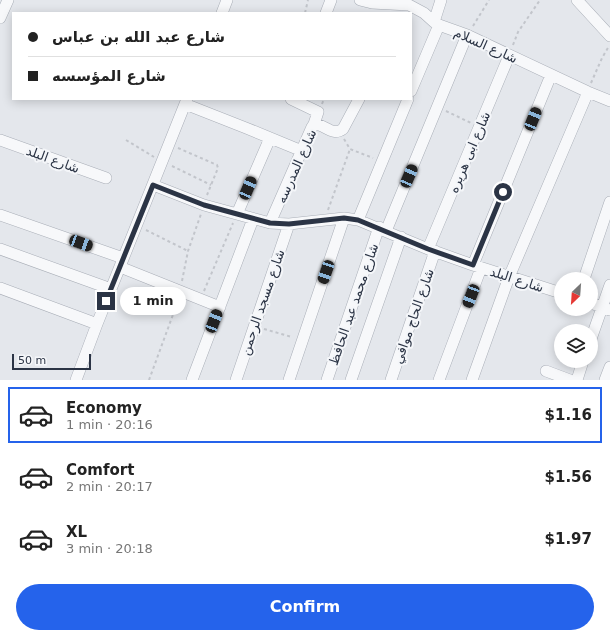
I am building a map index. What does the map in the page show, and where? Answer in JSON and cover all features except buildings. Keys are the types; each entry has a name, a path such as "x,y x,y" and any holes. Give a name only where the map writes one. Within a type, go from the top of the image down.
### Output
{"street":[{"path":"0,18 8,0"},
{"path":"222,12 227,0"},
{"path":"326,12 331,0"},
{"name":"شارع السلام","path":"360,0 398,6 409,5 424,13 436,24 467,35 509,56 610,101"},
{"path":"412,89 436,24 441,0"},
{"path":"578,0 610,36"},
{"name":"شارع محمد عبد الحافظ","path":"327,380 383,229 467,35"},
{"name":"شارع ابى هريره","path":"432,250 479,127 509,56"},
{"path":"439,380 477,266 551,75"},
{"path":"472,380 509,277 588,92"},
{"path":"293,100 318,112 314,124"},
{"path":"339,132 343,129 358,100"},
{"path":"358,220 408,100"},
{"path":"76,380 186,102 302,151"},
{"name":"شارع المدرسه","path":"270,223 314,124 318,124 331,132 339,132"},
{"path":"237,214 270,138"},
{"name":"شارع البلد","path":"0,140 106,178"},
{"name":"شارع البلد","path":"153,185 204,205 270,223 289,224 344,218 358,220 432,250 554,291"},
{"path":"586,272 610,202"},
{"path":"0,214 122,262 181,291 220,307"},
{"path":"290,380 344,218"},
{"path":"192,380 253,219"},
{"name":"شارع مسجد الرحمن","path":"236,380 289,224"},
{"path":"351,380 400,237"},
{"path":"0,249 111,289"},
{"name":"شارع الحاج موافي","path":"391,380 432,250"},
{"path":"598,325 606,309 610,285"},
{"path":"0,288 97,324"},
{"path":"605,380 610,367"},
{"path":"577,380 581,368"},
{"path":"546,371 570,380"}],"path":[{"path":"304,12 308,0"},
{"path":"467,35 489,0"},
{"path":"509,56 518,32 540,0"},
{"path":"588,92 602,58 610,45"},
{"path":"437,107 479,127"},
{"path":"339,132 350,149 382,162"},
{"path":"126,140 162,162 211,185 218,168 217,165 169,145"},
{"path":"324,220 350,149"},
{"path":"149,380 176,310 188,251 204,205"},
{"path":"201,299 237,214"},
{"path":"137,226 188,251"},
{"path":"254,326 303,340"}],"route":[{"path":"106,301 153,185 204,205 270,223 289,224 344,218 358,220 379,227 428,249 473,265 503,192"}]}
